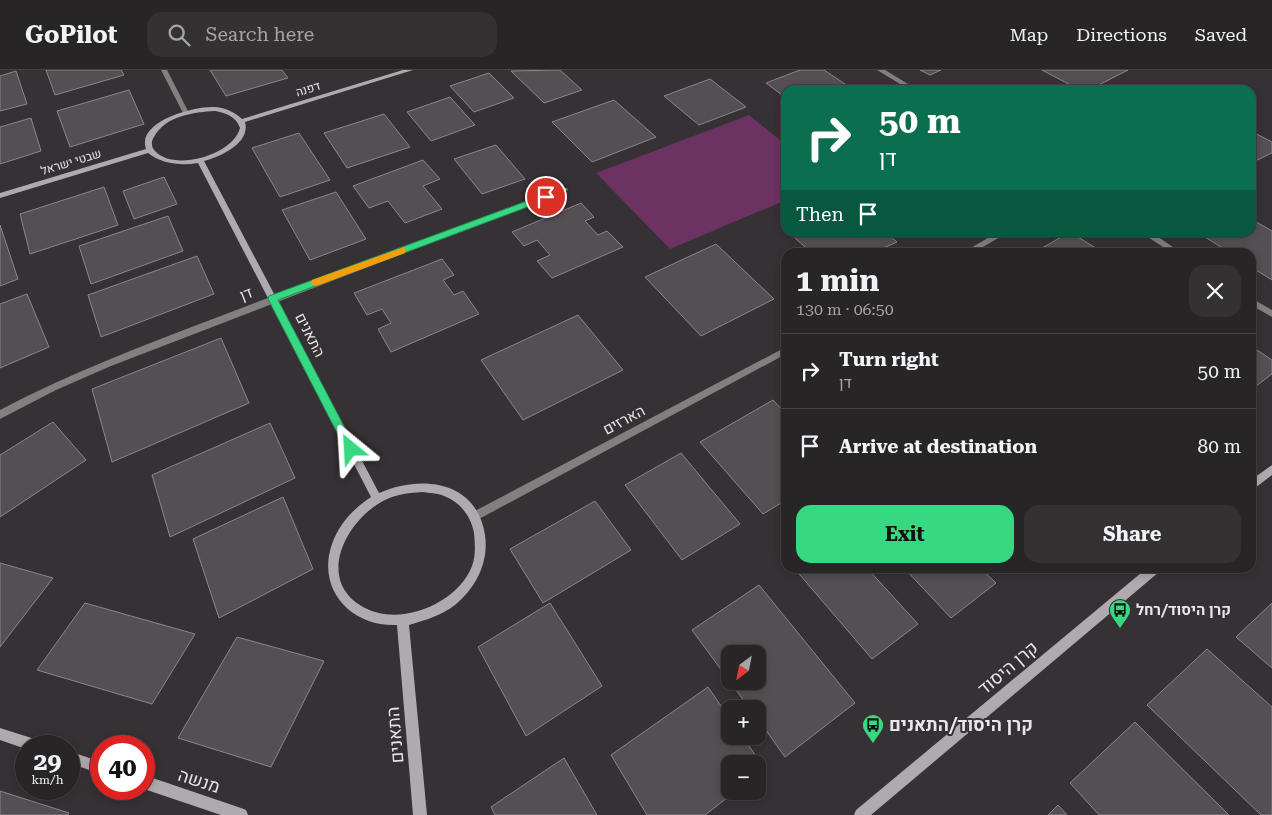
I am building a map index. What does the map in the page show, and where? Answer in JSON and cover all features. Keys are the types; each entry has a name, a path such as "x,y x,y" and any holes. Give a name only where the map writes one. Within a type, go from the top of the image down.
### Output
{"street":[{"path":"164,70 186,113"},
{"name":"דפנה","path":"242,121 410,70"},
{"path":"880,70 906,85"},
{"path":"201,110 227,111 236,115 242,121 243,129 239,138 230,147 200,160 174,162 162,160 154,156 149,150 148,142 152,133 160,125 186,113 201,110"},
{"name":"שבטי ישראל","path":"0,196 149,150"},
{"name":"התאנים","path":"200,160 377,499"},
{"name":"דן","path":"0,415 136,352 564,190"},
{"path":"975,248 996,237"},
{"path":"1152,237 1170,248"},
{"path":"1256,304 1272,314"},
{"name":"הארזים","path":"475,516 781,353"},
{"path":"1256,483 1272,470"},
{"path":"422,487 444,491 462,501 475,516 482,536 481,558 471,580 453,600 430,615 403,622 378,620 357,611 341,596 333,576 334,554 342,532 358,513 377,499 399,490 422,487"},
{"name":"קרן היסוד","path":"861,815 1149,573"},
{"name":"התאנים","path":"403,622 420,815"},
{"path":"0,734 15,739"},
{"name":"מנשה","path":"155,786 241,815"}],"shaded area":[{"path":"749,115 781,141 781,202 670,249 596,173"}],"building":[{"path":"46,70 121,70 124,75 55,95"},
{"path":"210,70 282,70 288,78 226,96"},
{"path":"560,70 582,90 544,103 511,71"},
{"path":"800,70 824,70 846,85 781,85 781,94 766,83"},
{"path":"920,70 941,70 930,75"},
{"path":"1042,70 1128,70 1099,85 1070,85"},
{"path":"16,71 27,104 0,111 0,76"},
{"path":"489,73 514,98 474,112 450,86"},
{"path":"710,79 746,107 699,125 664,96"},
{"path":"129,90 144,124 70,147 57,111"},
{"path":"450,97 475,125 431,141 407,112"},
{"path":"614,100 656,137 592,162 552,122"},
{"path":"384,114 410,147 347,168 324,133"},
{"path":"31,118 41,151 0,164 0,127"},
{"path":"299,133 330,180 280,197 252,148"},
{"path":"1256,134 1272,142 1272,153 1256,161"},
{"path":"496,145 525,179 482,194 454,159"},
{"path":"423,160 440,179 423,186 442,209 405,223 388,201 369,208 353,186"},
{"path":"164,177 177,204 134,219 123,191"},
{"path":"104,187 118,225 30,254 20,214"},
{"path":"336,192 366,239 310,260 282,210"},
{"path":"581,203 594,217 585,221 598,235 607,231 623,247 552,278 537,261 550,255 537,240 524,246 512,232"},
{"path":"168,216 183,251 91,284 79,246"},
{"path":"1256,222 1272,231 1272,280 1256,270 1256,248 1223,248 1205,237 1256,237"},
{"path":"0,225 18,279 0,286"},
{"path":"794,237 891,237 897,242 884,248 806,248"},
{"path":"1061,237 1078,237 1096,248 1042,248"},
{"path":"716,244 774,299 701,336 645,277"},
{"path":"197,256 214,294 101,337 88,295"},
{"path":"442,259 454,275 443,280 454,295 463,291 479,314 391,352 378,329 391,323 382,309 367,315 354,293"},
{"path":"27,294 49,347 0,368 0,304"},
{"path":"578,315 623,370 523,420 481,360"},
{"path":"221,338 249,403 112,462 92,389"},
{"path":"1256,349 1272,360 1272,374 1256,386"},
{"path":"773,400 781,409 781,503 763,514 700,442"},
{"path":"53,422 86,460 0,517 0,455"},
{"path":"270,423 295,478 170,537 152,475"},
{"path":"681,453 740,524 682,560 625,485"},
{"path":"283,497 313,569 219,618 193,539"},
{"path":"595,501 631,550 543,603 510,549"},
{"path":"0,563 53,578 0,647"},
{"path":"798,573 872,573 918,624 872,659"},
{"path":"909,573 985,573 996,583 951,618"},
{"path":"759,585 855,703 785,757 766,730 766,700 743,700 736,690 766,690 766,645 721,645 721,670 692,630"},
{"path":"85,603 195,634 152,704 37,670"},
{"path":"550,603 602,686 526,736 478,647"},
{"path":"1272,603 1272,668 1236,637"},
{"path":"237,637 324,661 271,767 178,738"},
{"path":"1207,649 1272,707 1272,815 1261,815 1147,705"},
{"path":"708,687 721,706 721,745 748,745 755,755 721,755 721,800 724,800 705,815 647,815 611,755"},
{"path":"1135,722 1229,815 1099,815 1070,783"},
{"path":"564,758 597,815 495,815 491,807"},
{"path":"0,791 15,796 15,800 28,800 69,813 68,815 0,815"},
{"path":"1058,805 1067,815 1048,815"}],"slow traffic":[{"path":"315,283 402,251"}],"place":[{"name":"קרן היסוד/רחל","path":"1120,629"},
{"name":"קרן היסוד/התאנים","path":"873,744"}],"route":[{"path":"351,449 272,299 546,197"}]}
